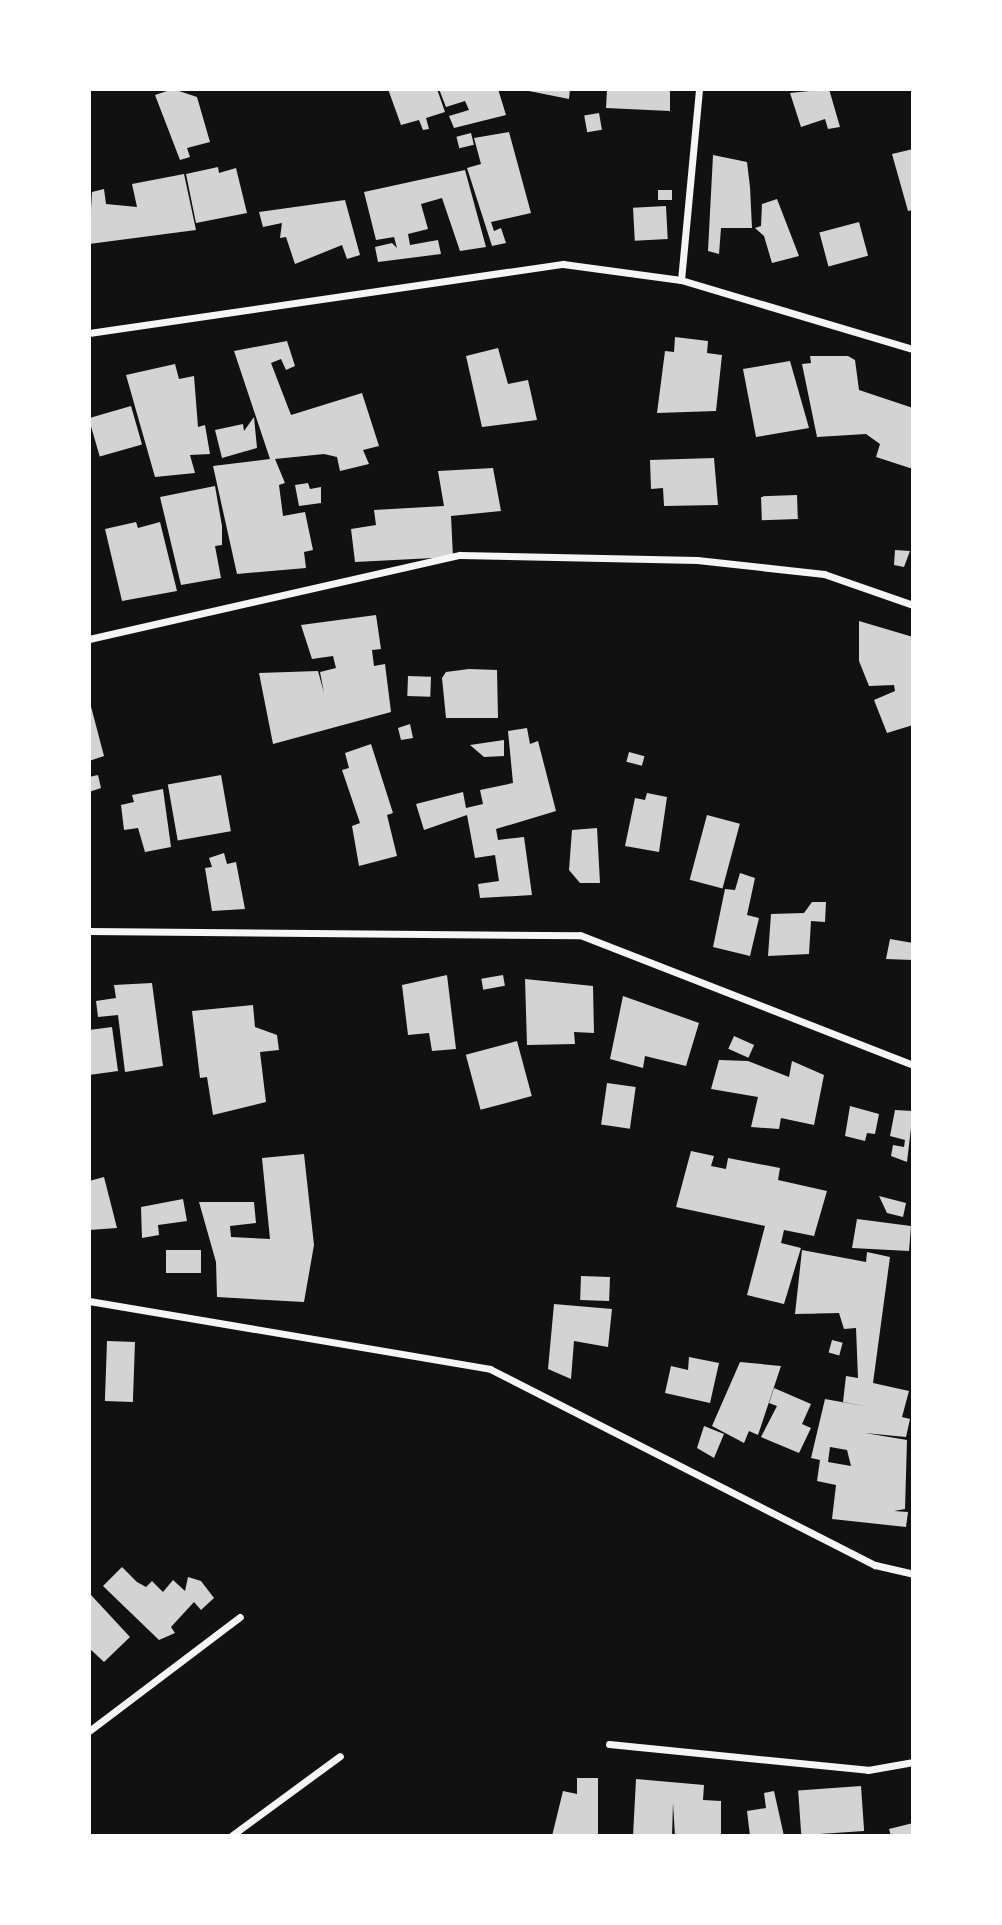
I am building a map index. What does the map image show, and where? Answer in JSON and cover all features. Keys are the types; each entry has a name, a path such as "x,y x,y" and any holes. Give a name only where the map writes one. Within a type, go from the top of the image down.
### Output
{"street":[{"path":"681,280 699,89"},
{"path":"89,333 562,264 681,280 913,349"},
{"path":"89,639 460,555 710,561 824,574 913,605"},
{"path":"89,931 580,935 913,1065"},
{"path":"89,1301 490,1369 875,1565 913,1574"},
{"path":"89,1731 240,1617"},
{"path":"609,1744 868,1770 913,1762"},
{"path":"231,1836 340,1756"}],"building":[{"path":"173,89 197,97 210,142 187,148 190,157 180,160 155,95"},
{"path":"388,89 437,89 445,112 426,118 429,129 423,130 419,120 401,125"},
{"path":"439,89 498,89 506,115 454,128 449,116 469,110 465,101 446,107"},
{"path":"529,89 570,89 569,99 529,91"},
{"path":"607,89 670,89 670,111 606,108"},
{"path":"829,89 840,127 828,129 825,119 801,127 790,93"},
{"path":"599,113 602,130 587,132 584,116"},
{"path":"509,132 531,213 491,222 494,231 501,228 506,243 492,246 467,168 481,164 474,138"},
{"path":"471,133 474,145 459,148 456,137"},
{"path":"913,149 913,210 908,211 892,154"},
{"path":"713,155 747,162 750,187 752,228 721,228 719,254 708,251"},
{"path":"218,167 219,173 236,168 247,213 196,223 186,174"},
{"path":"465,170 486,247 460,251 442,198 421,204 428,229 408,234 410,245 438,240 441,254 378,262 375,247 392,243 397,248 394,237 376,240 364,192"},
{"path":"184,174 196,230 89,244 92,192 104,189 106,204 137,207 132,184"},
{"path":"658,190 672,190 672,200 658,200"},
{"path":"777,199 799,256 772,263 764,236 755,228 761,226 762,204"},
{"path":"345,200 360,255 347,259 342,245 295,264 286,237 280,238 282,223 263,227 259,212"},
{"path":"666,206 668,239 635,241 633,208"},
{"path":"859,222 868,256 828,266 819,233"},
{"path":"675,337 708,341 707,353 722,355 716,411 657,413 665,351 674,352"},
{"path":"287,341 295,366 286,370 281,359 271,363 291,415 362,393 379,446 363,450 369,464 340,471 337,457 324,454 275,459 285,483 279,485 283,516 305,512 313,550 304,552 306,568 237,574 213,466 270,459 234,351"},
{"path":"498,348 508,384 528,380 537,420 482,427 466,356"},
{"path":"810,356 848,356 855,360 859,390 913,408 913,469 876,457 880,444 866,434 817,437 802,364 811,363"},
{"path":"790,361 809,428 756,437 743,369"},
{"path":"175,364 179,379 194,376 198,427 205,425 210,454 190,455 195,473 155,477 126,375"},
{"path":"131,406 142,444 100,457 89,418"},
{"path":"254,417 257,448 222,458 215,430 243,424 244,431"},
{"path":"714,458 718,505 664,506 663,488 651,489 650,460"},
{"path":"493,468 501,511 451,516 453,557 355,562 351,529 376,525 374,510 444,506 438,471"},
{"path":"308,483 310,489 321,487 321,503 299,506 295,485"},
{"path":"215,486 222,526 222,545 215,546 221,578 181,585 160,497"},
{"path":"797,495 798,519 762,520 761,496"},
{"path":"136,522 138,528 160,522 177,591 122,601 105,529"},
{"path":"895,550 910,551 904,567 894,565"},
{"path":"376,615 381,649 372,650 374,666 385,664 391,712 273,744 259,673 318,671 324,693 320,672 336,668 333,656 312,659 301,625"},
{"path":"859,621 913,637 913,725 887,733 874,700 895,691 894,685 869,686 859,661"},
{"path":"497,670 498,718 446,718 442,678 446,672"},
{"path":"408,676 431,677 430,697 407,696"},
{"path":"89,699 104,756 89,761"},
{"path":"410,724 413,738 401,740 398,728"},
{"path":"527,728 530,744 538,741 556,811 496,829 498,840 524,837 532,895 480,898 478,884 499,881 495,855 475,858 467,815 424,830 416,804 463,792 466,808 483,804 480,790 513,783 508,731"},
{"path":"504,740 504,756 484,757 470,745"},
{"path":"371,744 393,813 387,815 397,856 359,866 352,826 360,823 342,770 349,768 345,753"},
{"path":"629,752 644,756 642,766 626,762"},
{"path":"98,775 101,788 89,792 89,777"},
{"path":"221,775 231,831 178,841 168,784"},
{"path":"163,789 171,847 145,852 138,828 124,830 121,805 134,802 132,795"},
{"path":"647,793 667,797 659,852 625,846 635,798 645,800"},
{"path":"707,815 740,824 723,889 690,880"},
{"path":"597,828 600,883 580,883 569,870 572,830"},
{"path":"224,853 227,864 236,862 245,909 212,911 205,868 212,867 209,858"},
{"path":"740,873 755,878 747,915 759,918 750,956 713,947 725,889 735,890"},
{"path":"812,902 826,902 825,922 811,921 809,954 768,956 771,914 804,913"},
{"path":"890,939 913,943 913,960 886,959"},
{"path":"447,975 456,1049 432,1051 429,1033 408,1035 402,985"},
{"path":"503,975 505,986 483,990 481,979"},
{"path":"525,979 593,986 594,1033 574,1032 575,1044 527,1045"},
{"path":"152,983 163,1066 125,1072 118,1015 98,1017 96,1001 116,998 114,985"},
{"path":"623,996 699,1023 686,1066 645,1056 643,1068 610,1059"},
{"path":"253,1005 255,1027 277,1035 279,1050 260,1052 266,1102 213,1115 207,1077 200,1078 192,1011"},
{"path":"112,1027 118,1071 89,1075 89,1030"},
{"path":"734,1036 754,1045 748,1058 728,1049"},
{"path":"517,1041 532,1096 481,1110 466,1055"},
{"path":"719,1060 748,1061 789,1077 792,1061 824,1075 814,1125 781,1118 779,1129 751,1127 758,1097 711,1089"},
{"path":"607,1083 636,1087 630,1129 601,1125"},
{"path":"850,1106 879,1114 875,1134 867,1133 865,1141 845,1136"},
{"path":"895,1110 913,1111 907,1162 891,1156 893,1145 904,1147 905,1140 890,1136"},
{"path":"691,1151 714,1156 711,1166 726,1169 728,1158 780,1168 778,1180 827,1191 814,1236 784,1230 781,1243 801,1248 784,1304 747,1295 765,1226 676,1207"},
{"path":"304,1154 314,1245 304,1302 217,1297 216,1262 199,1202 254,1202 256,1223 230,1226 231,1237 270,1239 262,1158"},
{"path":"104,1177 117,1228 89,1230 89,1181"},
{"path":"879,1196 906,1203 903,1217 887,1213"},
{"path":"183,1199 187,1221 158,1225 159,1235 142,1238 141,1207"},
{"path":"857,1219 911,1226 909,1251 852,1248"},
{"path":"166,1250 201,1250 201,1273 166,1273"},
{"path":"802,1250 866,1262 867,1252 890,1257 873,1383 909,1391 902,1417 910,1419 906,1437 865,1433 907,1440 905,1509 894,1511 908,1512 906,1527 832,1519 836,1485 817,1481 820,1460 811,1458 825,1399 869,1407 843,1402 846,1376 858,1378 856,1328 844,1329 839,1313 795,1314","holes":["830,1447 847,1450 851,1466 828,1462"]},
{"path":"581,1276 610,1277 609,1301 580,1300"},
{"path":"554,1304 612,1309 608,1347 574,1341 571,1379 548,1369"},
{"path":"832,1340 843,1343 839,1355 829,1353"},
{"path":"107,1341 135,1342 133,1402 105,1401"},
{"path":"689,1357 719,1363 710,1403 665,1393 671,1366 688,1370"},
{"path":"740,1362 781,1366 758,1435 749,1431 744,1443 712,1426"},
{"path":"774,1388 811,1404 802,1424 811,1428 799,1453 761,1437 777,1406 769,1403"},
{"path":"704,1426 724,1434 714,1458 697,1448"},
{"path":"122,1567 137,1582 146,1587 152,1581 163,1592 173,1580 185,1591 188,1577 201,1581 214,1598 201,1610 194,1602 171,1627 175,1633 159,1640 103,1586"},
{"path":"91,1595 130,1637 104,1662 89,1648"},
{"path":"577,1778 598,1778 598,1836 552,1836 563,1791 577,1794"},
{"path":"636,1779 704,1785 703,1800 721,1801 721,1836 675,1836 673,1803 672,1836 633,1836"},
{"path":"861,1786 864,1831 801,1835 798,1790"},
{"path":"774,1791 784,1836 750,1836 747,1811 766,1808 764,1793"},
{"path":"913,1823 913,1836 891,1836 889,1829"}]}
